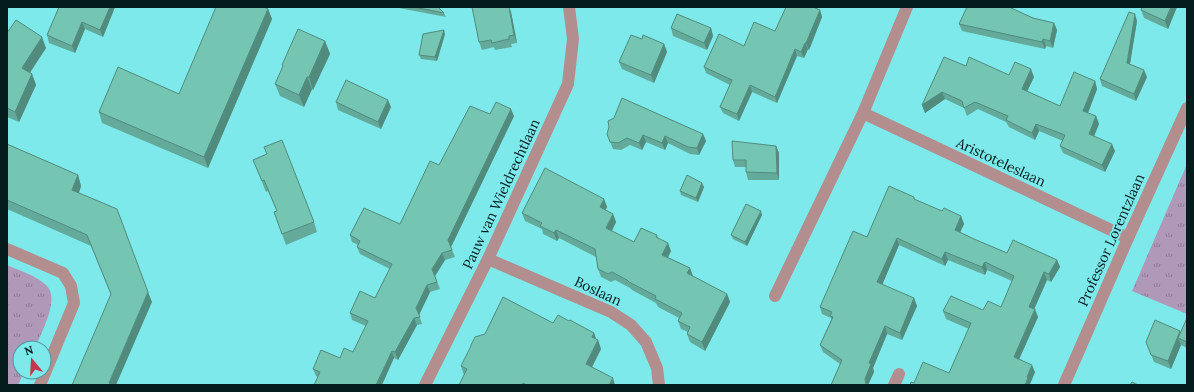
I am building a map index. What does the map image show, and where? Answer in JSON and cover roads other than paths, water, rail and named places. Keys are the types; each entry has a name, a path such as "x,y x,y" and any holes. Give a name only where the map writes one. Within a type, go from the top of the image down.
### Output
{"street":[{"name":"Pauw van Wieldrechtlaan","path":"425,385 488,259 568,84 573,39 569,7"},
{"path":"775,296 863,113 906,7"},
{"name":"Professor Lorentzlaan","path":"1064,385 1187,108"},
{"name":"Aristoteleslaan","path":"863,113 1128,238"},
{"path":"7,249 63,274 71,286 74,304 40,385"},
{"name":"Boslaan","path":"488,259 611,312 631,325 646,342 656,368 659,385"},
{"path":"894,385 900,374"}]}
